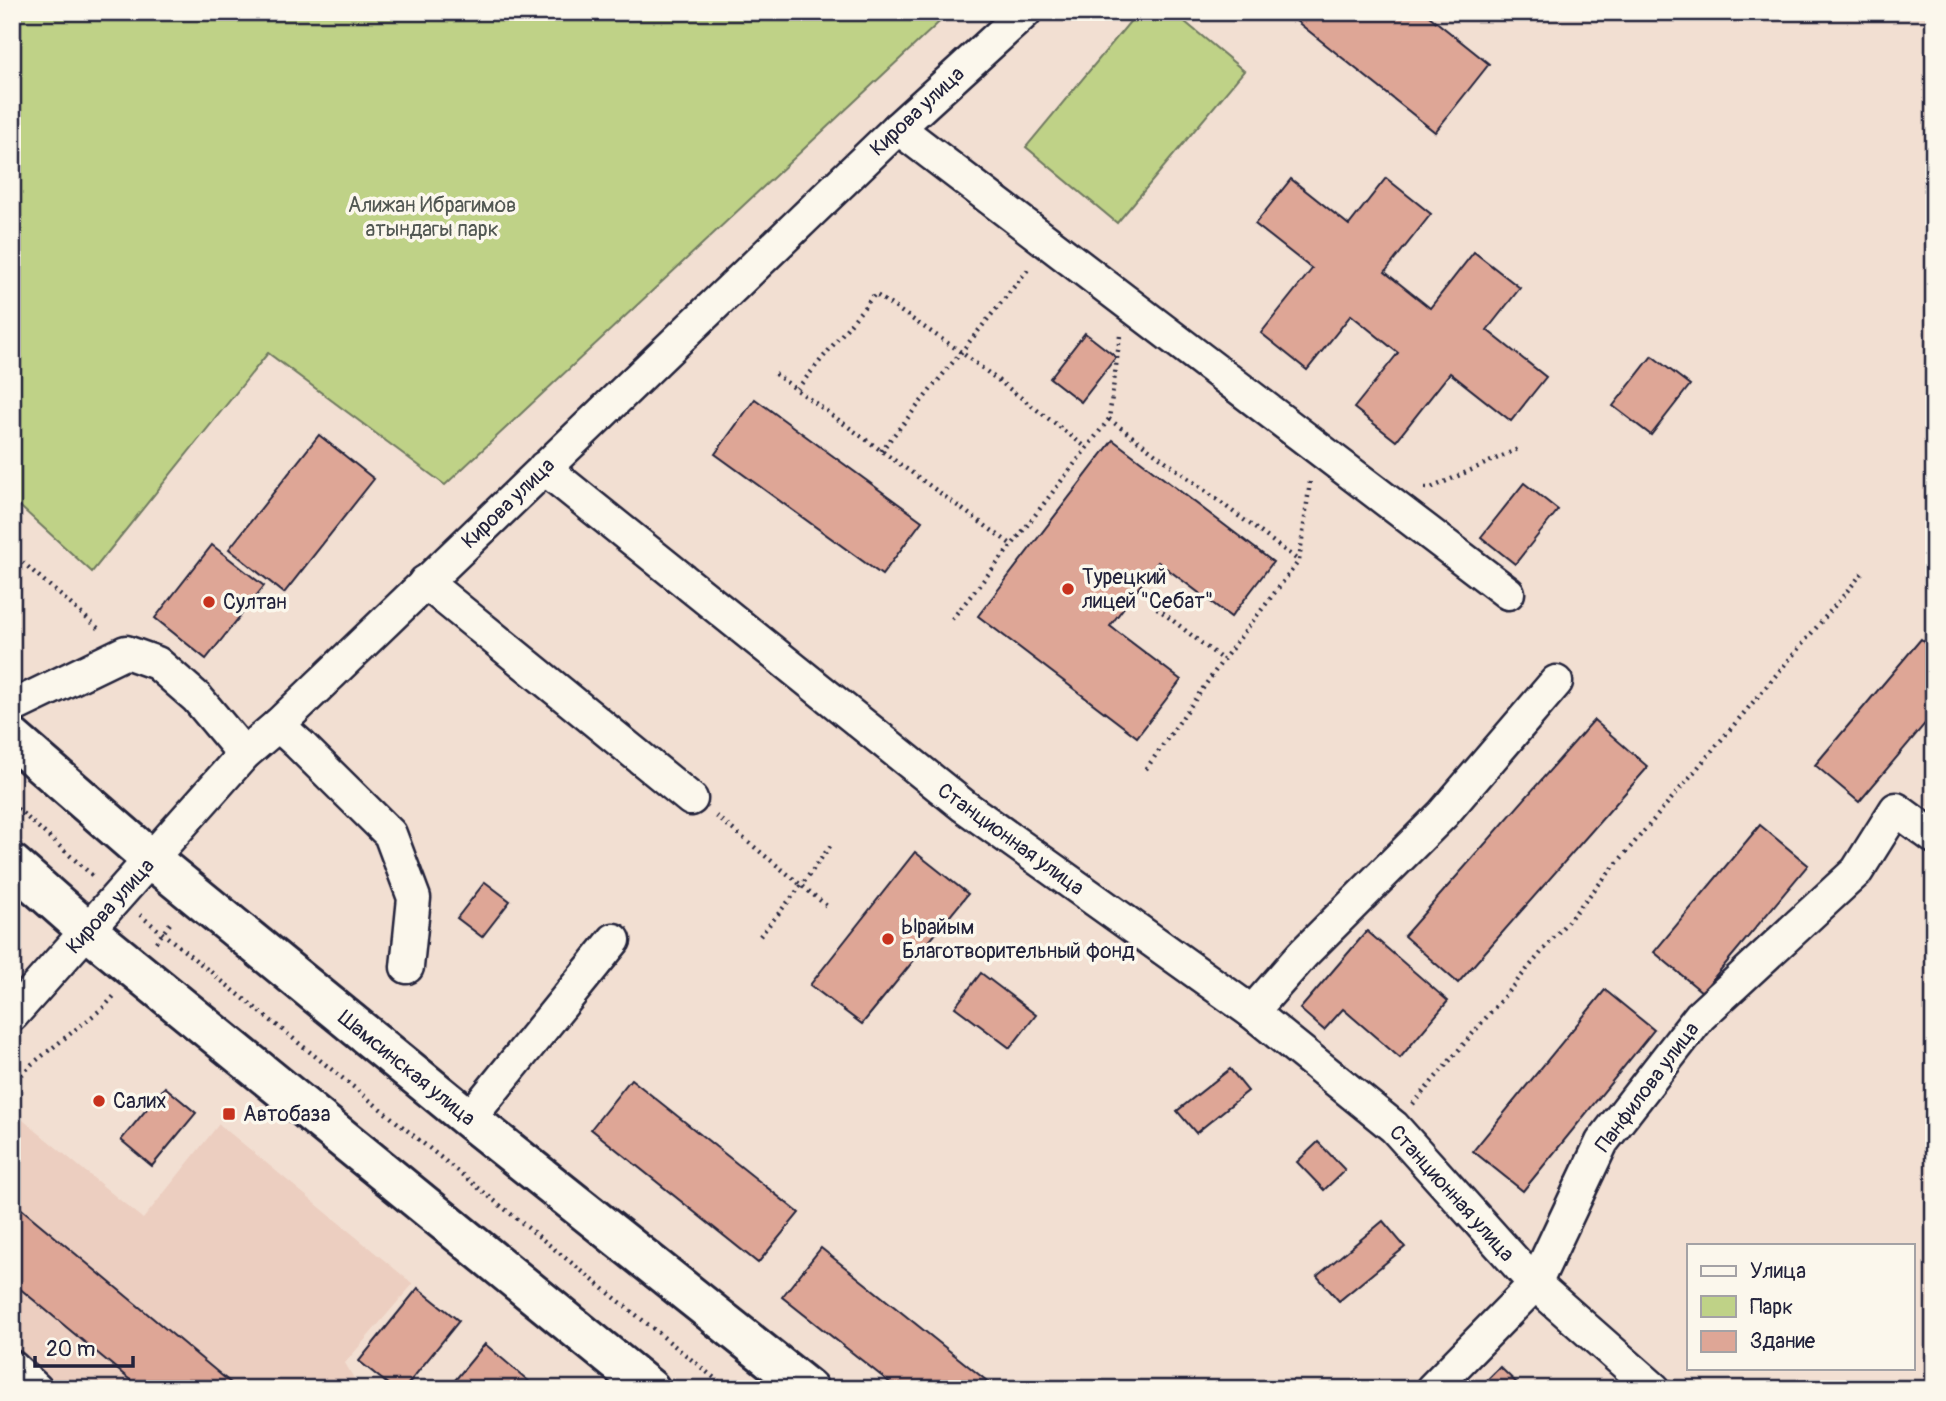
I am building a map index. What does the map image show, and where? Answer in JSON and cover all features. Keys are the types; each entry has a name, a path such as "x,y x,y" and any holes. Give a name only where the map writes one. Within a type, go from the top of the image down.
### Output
{"main road":[{"name":"Шамсинская улица","path":"12,738 151,859 469,1119 808,1389"},
{"path":"12,864 88,931 650,1389"}],"street":[{"name":"Кирова улица","path":"12,1015 244,754 278,725 898,128 1025,12"},
{"path":"898,128 1508,593"},
{"name":"Станционная улица","path":"544,468 964,806 1252,1012 1394,1127 1535,1283 1654,1389"},
{"path":"425,582 691,799"},
{"path":"12,707 126,652 156,663 198,698 244,754"},
{"path":"1252,1012 1303,954 1443,814 1556,682"},
{"path":"278,725 390,834 414,898 407,967"},
{"name":"Панфилова улица","path":"1432,1389 1535,1283 1602,1143 1700,1016 1857,871 1896,809 1934,837"},
{"path":"469,1119 614,940"},
{"path":"12,1367 36,1389"}],"path":[{"path":"881,451 1049,243"},
{"path":"797,389 875,294 961,352 1087,448"},
{"path":"952,619 1110,419 1124,301"},
{"path":"775,374 1012,545"},
{"path":"1110,419 1299,561"},
{"path":"1146,769 1223,660 1299,561 1315,446"},
{"path":"1371,488 1431,488 1518,449"},
{"path":"12,553 126,652"},
{"path":"1394,1127 1865,570"},
{"path":"1157,608 1223,660"},
{"path":"691,799 730,826 827,906"},
{"path":"12,804 117,898 728,1389"},
{"path":"760,936 831,845"},
{"path":"12,1085 32,1064 104,1007"}],"shaded area":[{"path":"12,1111 143,1219 219,1124 413,1284 345,1363 360,1389 12,1389"}],"green space":[{"name":"Алижан Ибрагимов атындагы парк","path":"12,12 950,12 445,485 268,353 92,572 12,499"},
{"path":"1138,12 1173,12 1244,71 1117,223 1026,147"}],"building":[{"path":"1285,12 1424,12 1489,64 1435,132"},
{"path":"1386,178 1431,214 1385,272 1430,308 1474,252 1520,288 1487,330 1546,377 1511,421 1450,373 1396,441 1354,408 1398,353 1351,315 1307,370 1261,333 1312,269 1255,224 1291,179 1349,225"},
{"path":"1085,333 1116,357 1081,402 1050,378"},
{"path":"1652,356 1690,385 1651,435 1613,406"},
{"path":"755,399 922,521 882,575 715,454"},
{"path":"319,435 374,479 284,593 229,549"},
{"name":"Турецкий лицей \"Себат\"","path":"1113,440 1273,562 1231,617 1158,562 1110,626 1181,680 1137,737 978,616"},
{"path":"1524,483 1558,510 1515,564 1481,537"},
{"name":"Султан","path":"212,545 264,586 206,659 155,618"},
{"path":"1921,639 1934,650 1934,713 1859,802 1815,765"},
{"path":"1594,720 1648,767 1458,983 1404,936"},
{"path":"1760,825 1808,865 1702,992 1654,952"},
{"name":"Ырайым Благотворительный фонд","path":"915,852 968,894 862,1024 810,985"},
{"path":"485,882 510,901 482,937 457,918"},
{"path":"1367,931 1448,1001 1400,1058 1343,1009 1324,1030 1300,1009"},
{"path":"981,973 1036,1015 1010,1048 955,1007"},
{"path":"1605,990 1654,1030 1523,1191 1473,1151"},
{"path":"1230,1069 1248,1091 1196,1133 1177,1111"},
{"path":"631,1079 799,1213 758,1263 591,1129"},
{"path":"165,1087 196,1113 152,1166 121,1140"},
{"path":"1318,1142 1345,1170 1324,1190 1297,1162"},
{"path":"12,1201 238,1389 141,1389 12,1282"},
{"path":"1383,1221 1405,1247 1339,1301 1317,1276"},
{"path":"821,1248 997,1389 898,1389 782,1297"},
{"path":"418,1288 459,1321 404,1389 394,1389 359,1361"},
{"path":"485,1344 538,1389 455,1389 451,1385"},
{"path":"1500,1367 1523,1389 1478,1389"}],"place":[{"name":"Турецкий лицей \"Себат\"","path":"1068,589"},
{"name":"Султан","path":"209,602"},
{"name":"Ырайым Благотворительный фонд","path":"888,939"},
{"name":"Салих","path":"99,1101"},
{"name":"Автобаза","path":"229,1114"}]}
